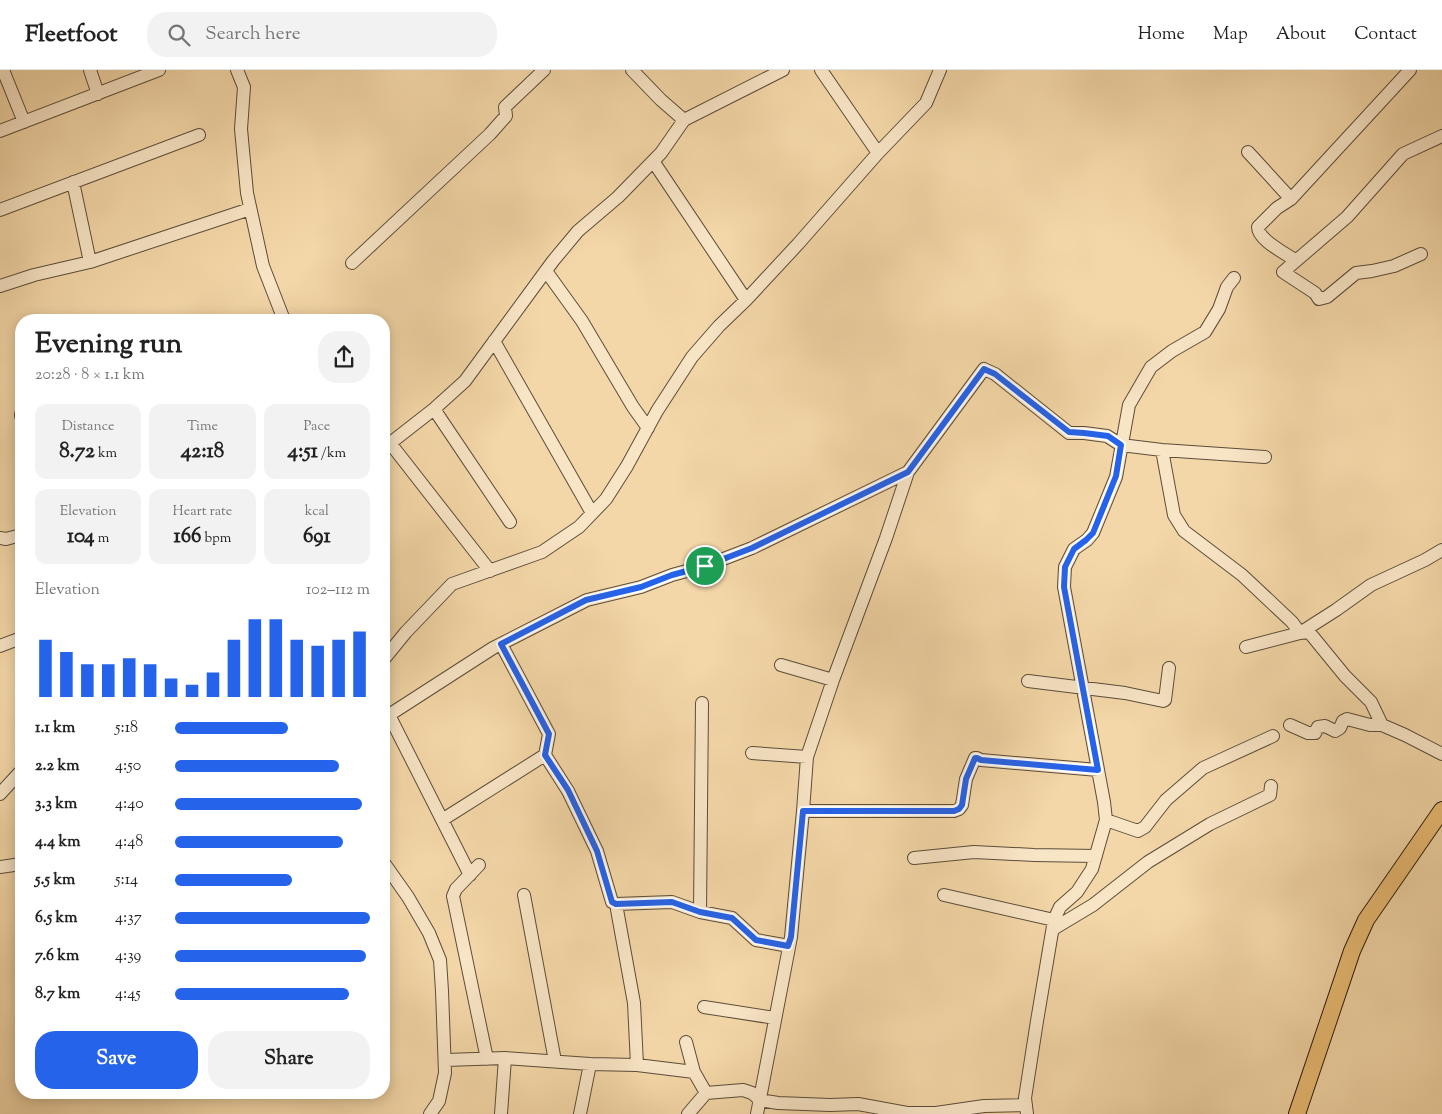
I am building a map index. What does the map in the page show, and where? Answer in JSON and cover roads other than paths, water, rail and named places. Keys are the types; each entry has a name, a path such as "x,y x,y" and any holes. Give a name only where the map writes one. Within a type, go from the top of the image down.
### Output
{"main road":[{"path":"1296,1114 1352,951 1366,920 1442,810"}],"street":[{"path":"3,70 24,122"},
{"path":"90,70 98,94"},
{"path":"0,131 159,70"},
{"path":"237,70 244,87 240,129 247,193 263,266 282,314"},
{"path":"352,262 490,134 506,116 505,107 544,70"},
{"path":"632,70 661,100 684,120"},
{"path":"390,444 434,409 465,381 578,231 618,197 661,153 684,120 783,70"},
{"path":"821,70 878,153"},
{"path":"390,652 452,584 542,552 579,527 606,499 692,357 926,103 940,70"},
{"path":"1295,260 1263,238 1258,232 1258,227 1277,208 1291,199 1410,70"},
{"path":"0,210 199,135"},
{"path":"1421,254 1394,266 1356,273 1327,297 1319,299 1315,293 1283,272 1347,216 1403,154 1442,136"},
{"path":"1248,152 1291,199"},
{"path":"653,161 746,300"},
{"path":"73,182 90,262"},
{"path":"0,286 34,275 90,262 250,209"},
{"path":"546,271 582,321 633,407 648,428"},
{"path":"688,1114 706,1093 742,1090 752,1093 760,1100 778,1103 858,1104 907,1113 936,1113 984,1106 1026,1109 1025,1098 1054,924 1060,907 1077,892 1092,869 1106,820 1064,587 1065,567 1074,549 1093,533 1116,476 1129,405 1150,367 1172,351 1205,332 1220,309 1227,287 1234,278"},
{"path":"494,341 592,513"},
{"path":"757,1114 791,937 807,757 908,472 984,369 995,374 1069,432 1108,436 1121,445 1162,450 1265,457"},
{"path":"434,409 510,522"},
{"path":"390,450 490,571"},
{"path":"1162,450 1174,514 1184,532 1242,575 1292,622 1300,633"},
{"path":"390,713 501,644 586,600 641,587 752,548 908,472"},
{"path":"0,538 6,539 15,537"},
{"path":"1300,633 1371,585 1442,550"},
{"path":"1246,647 1310,632 1345,676 1371,702 1382,724"},
{"path":"0,646 15,640"},
{"path":"501,644 549,734 545,755 568,790 597,851 612,902 616,904 672,902 700,912 732,918 756,940 788,946"},
{"path":"781,665 833,680"},
{"path":"1028,681 1165,700 1169,668"},
{"path":"700,912 702,704"},
{"path":"1290,725 1308,733 1315,733 1318,726 1325,726 1335,731 1347,719 1370,725 1382,724 1442,754"},
{"path":"390,722 470,875"},
{"path":"1106,820 1138,831 1145,828 1166,800 1203,768 1273,736"},
{"path":"752,753 807,757"},
{"path":"442,820 545,755"},
{"path":"803,811 954,811 962,805 966,779 975,758 1098,770"},
{"path":"0,794 15,778"},
{"path":"944,895 1054,924 1093,905 1148,862 1210,824 1270,795 1271,786"},
{"path":"914,858 974,852 1096,856"},
{"path":"0,867 15,865"},
{"path":"478,865 456,889 454,896 487,1059"},
{"path":"390,871 408,897 428,933 440,960 448,1061 439,1101 430,1114"},
{"path":"524,895 554,1061"},
{"path":"616,904 634,1003 637,1066"},
{"path":"704,1007 775,1018"},
{"path":"686,1042 694,1072 706,1093"},
{"path":"448,1061 505,1058 637,1066 694,1072"},
{"path":"501,1114 505,1058"},
{"path":"580,1114 590,1064"}]}
